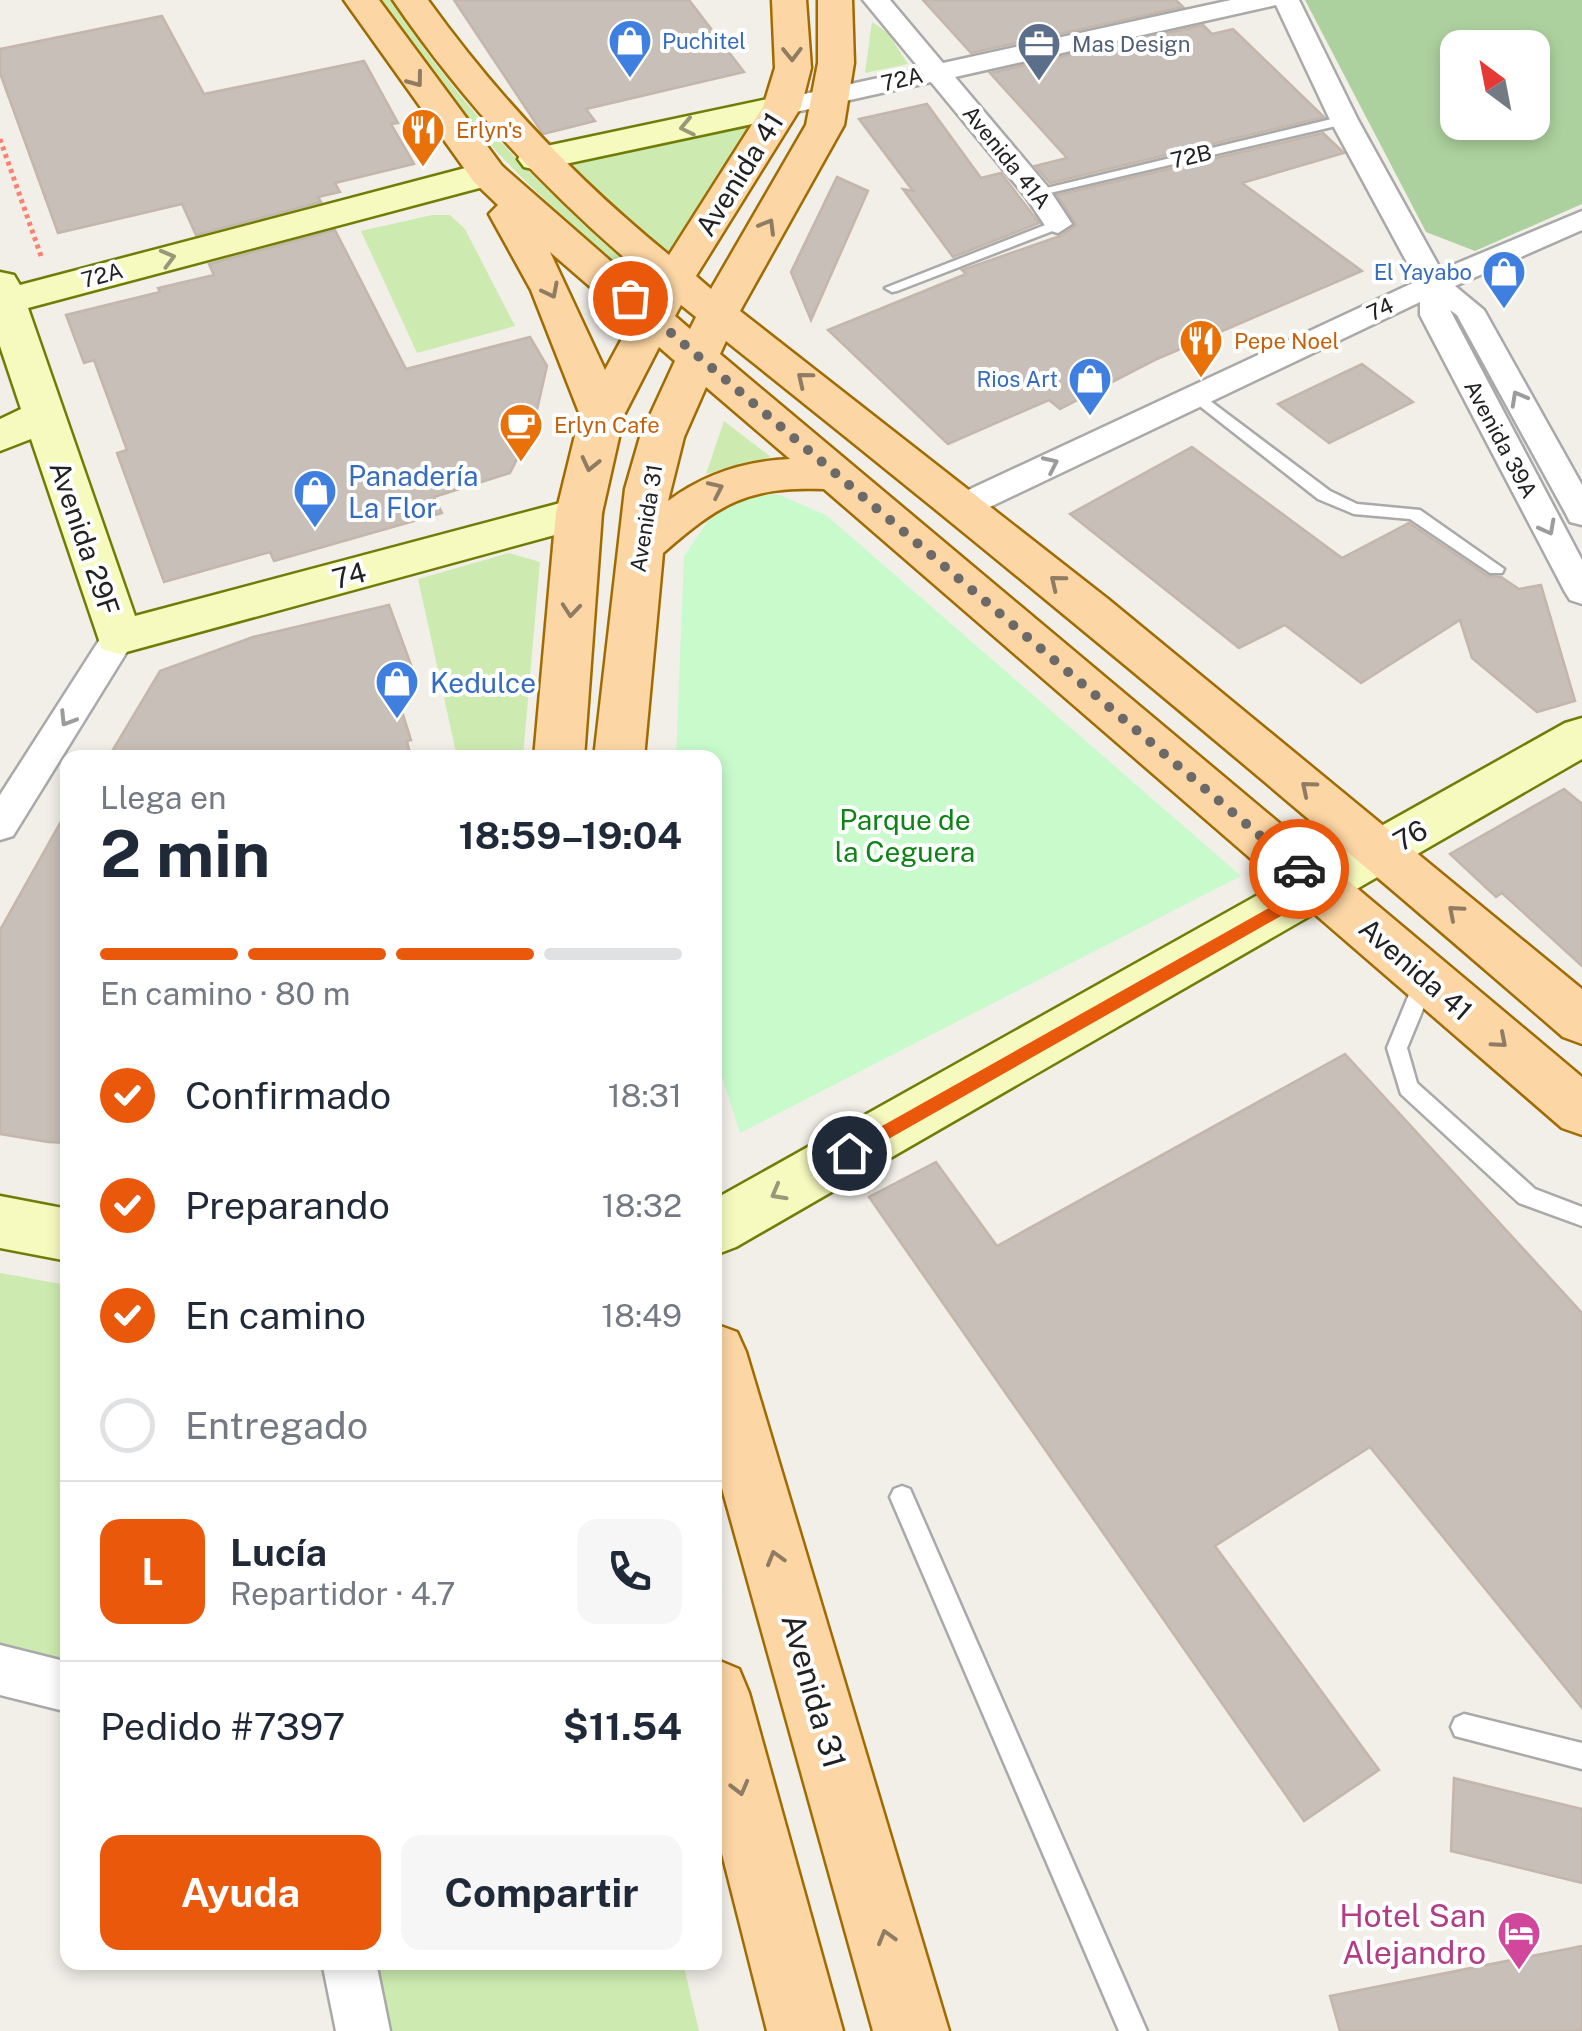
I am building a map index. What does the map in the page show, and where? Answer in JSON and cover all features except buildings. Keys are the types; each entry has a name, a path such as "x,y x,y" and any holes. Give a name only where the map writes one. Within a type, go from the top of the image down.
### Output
{"main road":[{"path":"361,0 488,174 551,290 602,415"},
{"path":"410,0 434,38 537,160 1384,850 1582,1021"},
{"name":"Avenida 41","path":"790,0 793,68 782,107 654,317 1582,1111"},
{"name":"Avenida 41","path":"719,311 826,125 834,94 838,34 835,0"},
{"path":"488,174 654,317 602,415 579,513 560,750"},
{"name":"Avenida 31","path":"619,750 639,549 652,472 696,356 719,311"},
{"path":"639,549 700,496 738,478 792,472 838,475"},
{"name":"Avenida 31","path":"722,1376 911,2031"},
{"path":"722,1721 804,2031"}],"street":[{"name":"Avenida 41A","path":"876,0 1037,192 1058,224"},
{"name":"72A","path":"537,160 1266,0"},
{"name":"Avenida 39A","path":"1286,0 1344,120 1434,284 1469,310 1579,501"},
{"name":"72A","path":"3,293 488,174"},
{"name":"74","path":"963,506 1434,284 1580,222"},
{"name":"Avenida 39A","path":"1434,284 1434,314 1582,592"},
{"name":"Avenida 29F","path":"0,826 119,637 3,293"},
{"path":"0,437 43,414"},
{"name":"74","path":"119,637 579,513"},
{"name":"76","path":"722,1225 1582,736"},
{"path":"0,1222 60,1233"},
{"path":"0,1670 60,1685"},
{"path":"352,1970 363,2031"}],"lane":[{"name":"72B","path":"1037,192 1344,120"},
{"path":"892,288 1058,224"},
{"path":"1197,396 1324,495 1354,509 1414,514 1496,569"},
{"path":"1426,978 1396,1048 1408,1088 1527,1196 1582,1217"},
{"path":"902,1497 1133,2031"},
{"path":"1464,1728 1582,1756"}],"green space":[{"path":"381,0 391,0 448,81 542,184 653,279 647,288 501,156 438,83"},
{"path":"1305,0 1582,0 1582,204 1475,251 1426,232"},
{"path":"872,22 887,32 908,64 865,73"},
{"path":"782,107 676,276 537,159"},
{"path":"432,215 450,215 465,229 515,326 417,353 361,231"},
{"path":"724,421 771,457 706,474"},
{"name":"Parque de la Ceguera","path":"777,494 826,515 1241,876 740,1133 722,1076 722,750 676,750 684,556 712,515 737,498"},
{"path":"509,553 540,562 524,750 455,750 418,579"},
{"path":"0,1273 60,1284 60,1685 0,1670"},
{"path":"350,1970 685,1970 699,2031 363,2031"}],"way so far":[{"path":"630,298 1299,869"}],"place":[{"name":"Puchitel","path":"630,79"},
{"name":"Mas Design","path":"1039,82"},
{"name":"Erlyn's","path":"423,168"},
{"name":"El Yayabo","path":"1504,310"},
{"name":"Pepe Noel","path":"1201,379"},
{"name":"Rios Art","path":"1090,417"},
{"name":"Erlyn Cafe","path":"521,463"},
{"name":"Panadería La Flor","path":"315,529"},
{"name":"Kedulce","path":"397,720"},
{"name":"Hotel San Alejandro","path":"1519,1971"}],"route":[{"path":"849,1153 1320,886 1299,869"}]}
